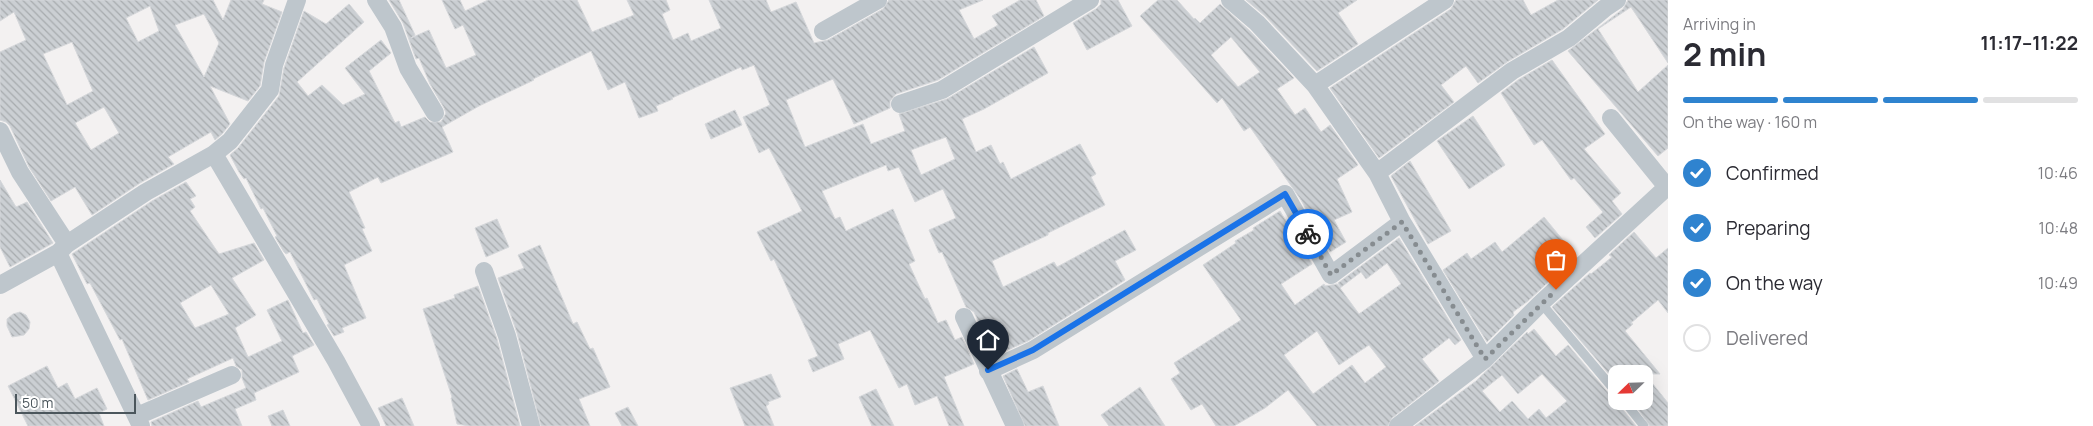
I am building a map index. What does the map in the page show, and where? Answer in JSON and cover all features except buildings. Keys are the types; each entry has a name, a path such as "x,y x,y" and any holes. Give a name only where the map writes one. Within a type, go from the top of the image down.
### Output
{"street":[{"path":"0,285 63,249 146,192 214,154 230,141 270,90 274,65 297,0"},
{"path":"376,0 393,27 408,68 435,113"},
{"path":"822,30 878,0"},
{"path":"900,104 942,90 1090,0"},
{"path":"1230,0 1257,23 1315,85 1376,173 1402,222 1485,359"},
{"path":"1315,85 1445,0"},
{"path":"1376,173 1512,71 1569,38 1617,0"},
{"path":"1398,426 1485,359 1542,303 1668,187 1611,118"},
{"path":"0,131 20,172 63,249 139,421 232,375"},
{"path":"214,154 336,361 371,426"},
{"path":"988,370 1033,350 1285,194 1331,275 1402,222"},
{"path":"484,270 507,336 531,426"},
{"path":"964,317 1015,426"}],"lane":[{"path":"1542,303 1608,382"},
{"path":"1631,410 1644,426"}],"way so far":[{"path":"1308,234 1331,275 1402,222 1485,359 1556,290"}],"route":[{"path":"988,370 1033,350 1285,194 1308,234"}]}
